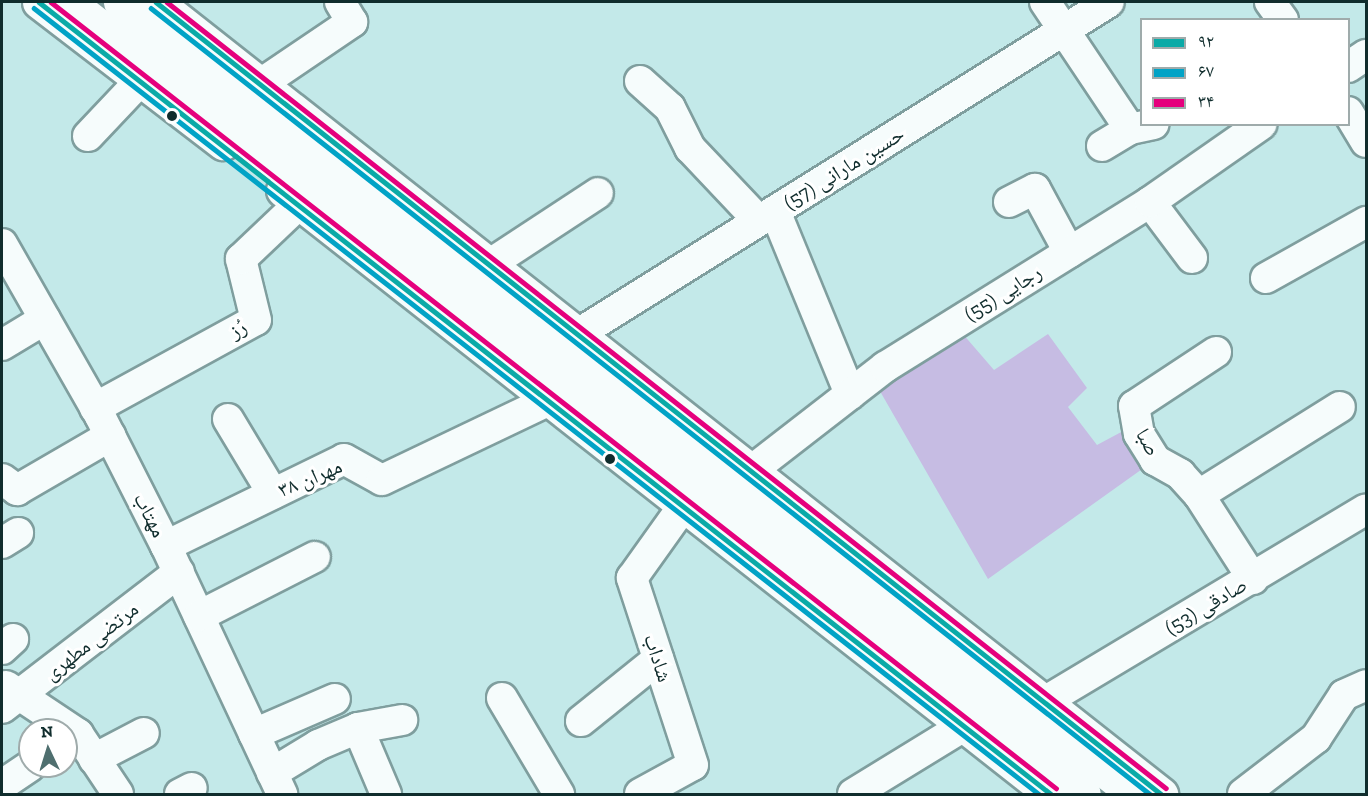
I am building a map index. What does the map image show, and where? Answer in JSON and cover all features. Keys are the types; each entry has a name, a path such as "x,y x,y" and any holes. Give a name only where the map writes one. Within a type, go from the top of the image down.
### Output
{"main road":[{"path":"39,2 300,203 1051,795"},
{"path":"69,2 1084,795"},
{"path":"120,2 1134,795"},
{"path":"156,2 262,83 1161,795"}],"street":[{"path":"262,83 352,22 340,2"},
{"path":"1045,2 1140,124"},
{"name":"حسین مارانی (57)","path":"578,334 1109,2"},
{"path":"1270,2 1282,18"},
{"path":"1350,66 1366,55"},
{"path":"88,136 141,80"},
{"path":"640,81 670,108 690,148 767,216 850,394"},
{"path":"1350,115 1366,142"},
{"name":"رجایی (55)","path":"751,471 885,367 1150,202 1259,126"},
{"path":"1102,146 1142,127"},
{"path":"1009,202 1035,189 1069,252"},
{"path":"490,264 598,193"},
{"path":"1150,202 1192,258"},
{"name":"رُز","path":"95,408 256,320 241,259 300,203"},
{"path":"1266,278 1366,222"},
{"name":"مهتاب","path":"2,244 110,436 179,572 277,784"},
{"path":"2,345 45,320"},
{"name":"صبا","path":"1216,352 1134,406 1140,434 1155,460 1180,474 1199,495 1253,579"},
{"name":"مهران ۳۸","path":"166,546 344,459 382,480 550,400"},
{"path":"1199,495 1340,407"},
{"path":"228,419 273,494"},
{"path":"2,479 16,490 110,436"},
{"name":"شاداب","path":"640,795 693,765 632,578 684,505"},
{"name":"صادقی (53)","path":"1044,702 1253,579 1366,509"},
{"path":"199,616 315,557"},
{"name":"مرتضی مطهری","path":"8,696 179,572"},
{"path":"581,721 658,659"},
{"path":"1244,795 1316,738 1344,695 1366,685"},
{"path":"8,696 79,745 118,795"},
{"path":"502,698 559,795"},
{"path":"254,734 335,699"},
{"path":"277,784 318,745 358,728 402,720"},
{"path":"853,795 964,726"},
{"path":"358,728 386,795"},
{"path":"79,745 144,733"},
{"path":"2,785 18,774"}],"shaded area":[{"path":"962,333 994,370 1048,334 1087,388 1068,407 1097,445 1125,430 1145,467 988,579 877,386"}],"transit line":[{"name":"۹۲","path":"39,2 1051,794"},
{"name":"۳۴","path":"51,2 1056,788"},
{"name":"۹۲","path":"156,2 1161,794"},
{"name":"۳۴","path":"167,2 1166,788"},
{"name":"۶۷","path":"34,8 1039,794"},
{"name":"۶۷","path":"151,8 1150,794"}]}
